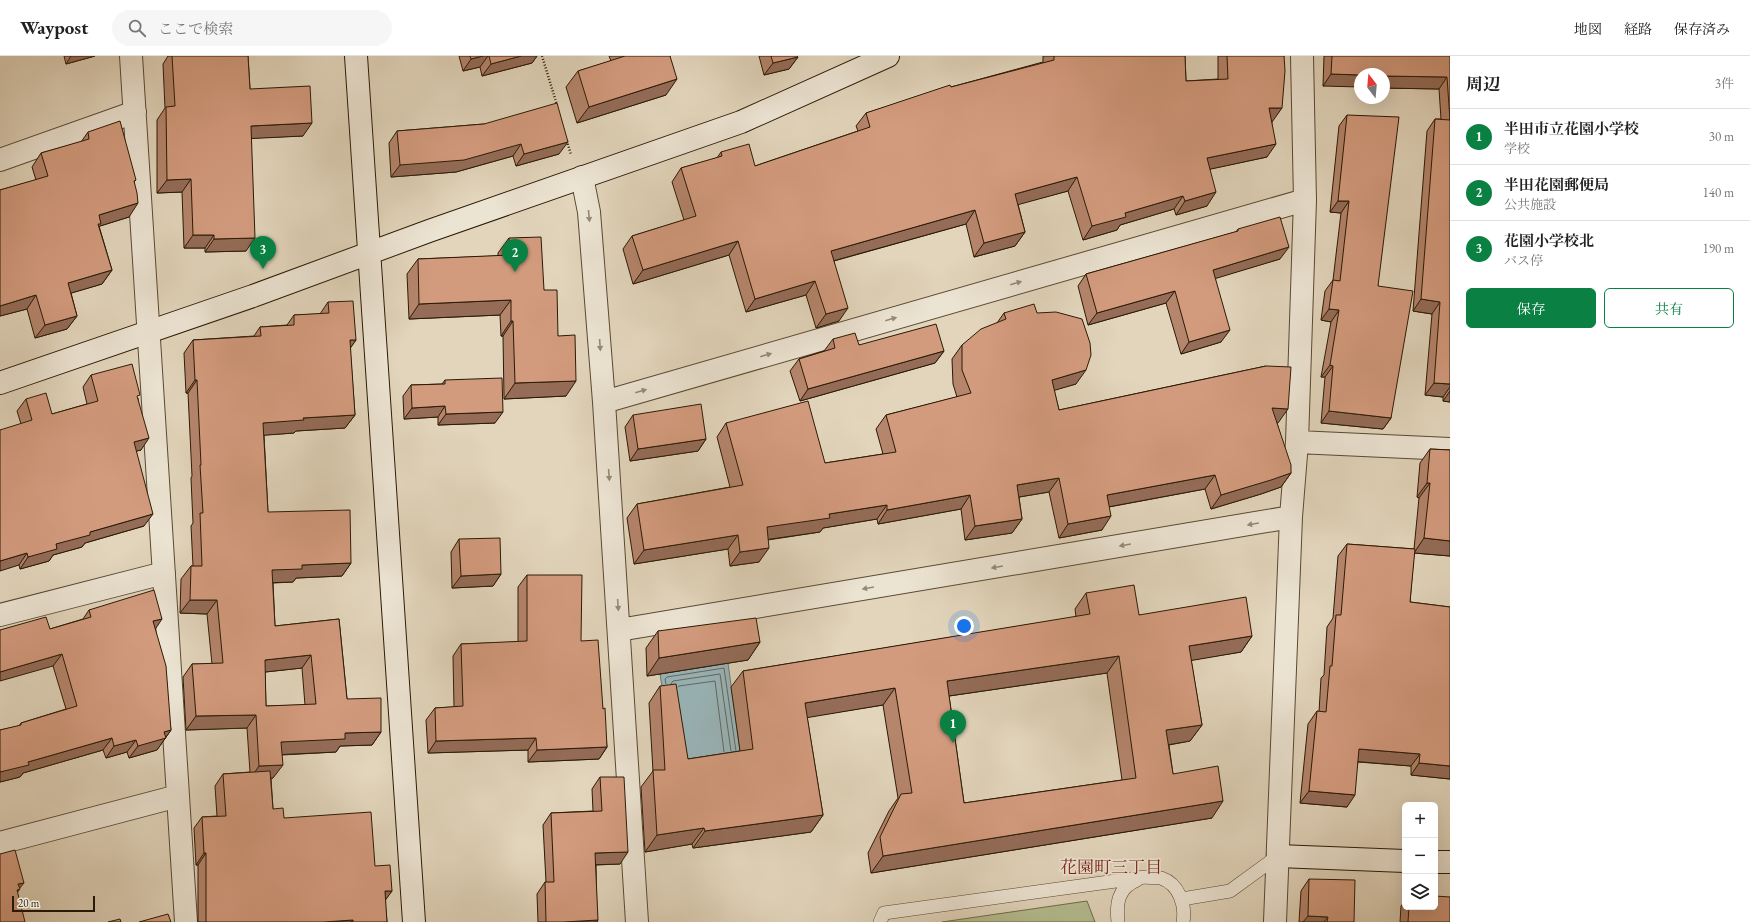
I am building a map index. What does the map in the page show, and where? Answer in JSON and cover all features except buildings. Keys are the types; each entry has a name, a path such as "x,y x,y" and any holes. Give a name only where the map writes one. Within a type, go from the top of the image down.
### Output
{"street":[{"path":"131,56 186,922"},
{"path":"356,56 414,922"},
{"path":"0,383 149,332 368,253 577,168 741,122 888,56"},
{"path":"1275,922 1291,517 1297,442 1306,200 1302,56"},
{"path":"0,160 135,112"},
{"path":"577,168 589,212 604,402 637,922"},
{"path":"604,402 1306,200"},
{"path":"1297,442 1450,449"},
{"path":"619,630 1291,517"},
{"path":"0,615 164,572"},
{"path":"0,842 178,796"},
{"path":"1278,856 1402,861"},
{"path":"1438,862 1450,862"}],"lane":[{"path":"1182,899 1230,891 1278,856"},
{"path":"1118,922 1116,910 1119,895 1129,884 1145,878"},
{"path":"880,922 884,913 1145,878 1160,878 1174,886 1182,899 1184,913 1183,922"}],"path":[{"path":"542,56 557,108"},
{"path":"566,137 577,168"}],"green space":[{"path":"1087,901 1095,922 942,922"}],"water":[{"path":"728,663 742,766 676,776 660,674"}],"place":[{"name":"花園小学校北","path":"263,269"},
{"name":"半田花園郵便局","path":"515,272"},
{"name":"半田市立花園小学校","path":"953,743"}],"district":[{"name":"花園町三丁目","path":"1111,867"}]}
